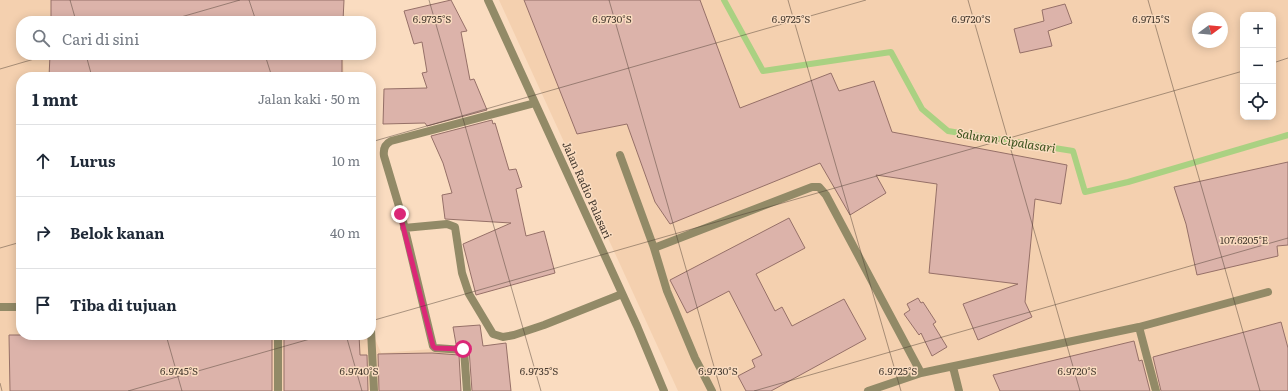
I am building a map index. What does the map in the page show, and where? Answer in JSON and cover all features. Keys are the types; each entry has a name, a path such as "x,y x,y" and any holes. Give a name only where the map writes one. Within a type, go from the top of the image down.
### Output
{"street":[{"name":"Jalan Radio Palasari","path":"488,0 622,294 664,391"},
{"path":"467,391 466,351 463,349 435,348 433,346 404,228 384,156 384,149 387,143 535,103"},
{"path":"620,155 654,248 667,291 695,358 712,391"},
{"path":"654,248 812,187 819,187 826,195 921,373"},
{"path":"404,228 447,224 455,227 462,273 469,294 493,334 503,337 544,325 622,294"},
{"path":"868,391 921,373 1139,327 1268,292"},
{"path":"0,307 16,307"},
{"path":"1139,327 1156,391"},
{"path":"278,340 278,391"},
{"path":"371,340 374,391"},
{"path":"953,367 959,391"}],"shaded area":[{"path":"0,0 341,0 342,16 16,16 16,60 343,60 344,72 16,72 16,340 376,340 381,353 458,347 457,391 0,391"},
{"path":"499,0 1288,0 1288,391 678,391"}],"building":[{"path":"51,0 344,0 343,16 51,16"},
{"path":"451,0 467,31 461,32 470,80 474,79 487,110 427,126 425,123 383,124 384,89 427,88 422,73 427,72 422,42 414,44 404,11"},
{"path":"524,0 700,0 740,108 831,73 839,91 874,81 892,132 1067,165 1061,204 1035,199 1025,302 1032,317 978,340 963,304 1018,284 929,273 937,184 876,175 886,193 850,215 820,163 670,224 655,202 627,124 577,134"},
{"path":"1065,4 1072,23 1048,31 1052,46 1020,53 1014,29 1044,21 1042,10"},
{"path":"50,60 342,60 342,72 49,72"},
{"path":"492,120 493,124 495,123 509,170 516,169 522,187 516,189 526,236 544,231 555,273 476,295 463,244 511,223 445,219 442,195 452,193 443,163 431,136"},
{"path":"1288,162 1288,245 1277,246 1278,256 1197,275 1186,224 1174,187"},
{"path":"789,218 805,248 756,274 775,311 782,307 792,326 844,299 866,339 771,391 746,391 738,376 755,367 752,360 762,355 729,291 687,313 670,280"},
{"path":"918,298 921,303 923,302 936,322 933,324 947,347 932,356 921,333 919,335 904,314 910,310 907,304"},
{"path":"1281,322 1288,348 1288,391 1161,391 1153,357"},
{"path":"480,325 483,346 506,343 511,391 472,391 469,349 467,345 456,344 453,327"},
{"path":"9,335 16,335 16,340 272,340 272,391 10,391"},
{"path":"284,340 359,340 360,355 367,355 368,391 284,391"},
{"path":"1134,341 1139,361 1142,360 1150,391 1000,391 993,375"},
{"path":"432,353 459,355 461,391 379,391 378,354"}],"waterway":[{"name":"Saluran Cipalasari","path":"724,0 763,71 891,52 922,109 948,131 1073,151 1085,192 1128,182 1288,135"}],"route":[{"path":"400,214 433,346 435,348 463,349"}]}
